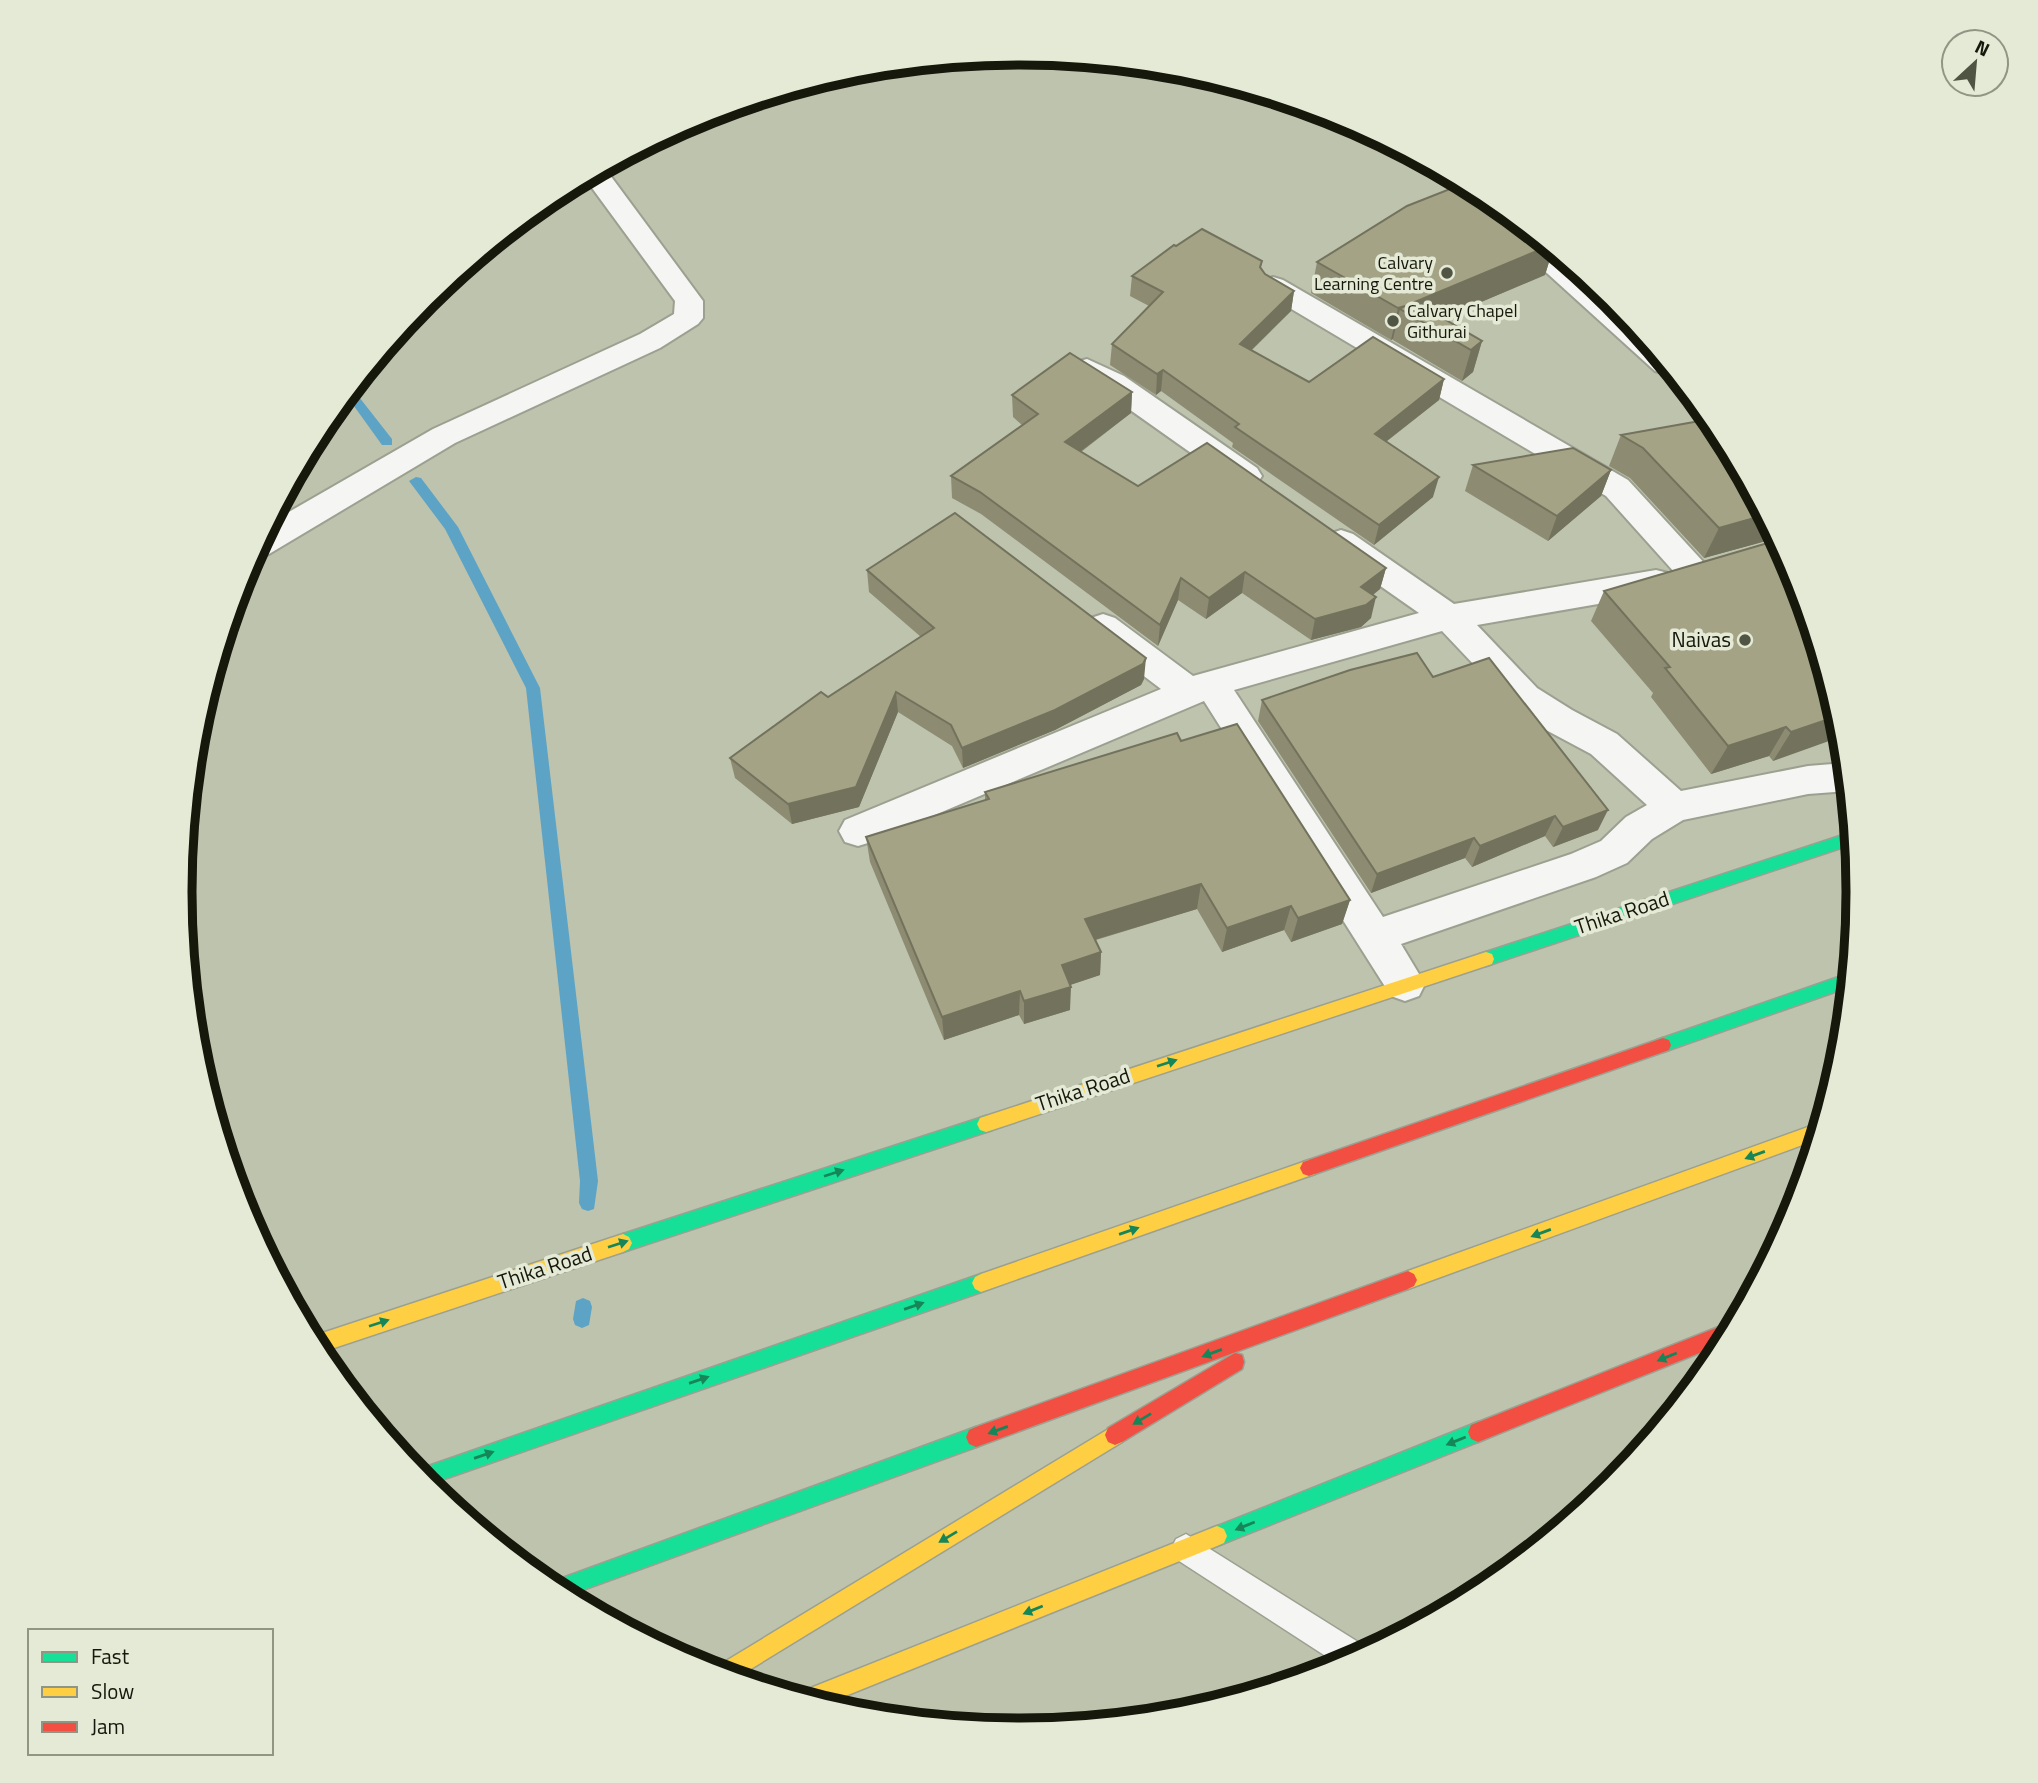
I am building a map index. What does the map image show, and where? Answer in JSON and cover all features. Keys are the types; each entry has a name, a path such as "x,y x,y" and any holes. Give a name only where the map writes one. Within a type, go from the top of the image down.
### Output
{"main road":[{"name":"Thika Road","path":"326,1341 1844,841"},
{"path":"432,1474 1841,983"},
{"path":"569,1585 1809,1135"},
{"path":"735,1667 1305,1319"},
{"path":"823,1694 1714,1338"}],"street":[{"path":"273,537 444,436 650,341 688,318 689,301 600,180"},
{"path":"1537,249 1615,318"},
{"path":"858,831 1200,687 1449,617 1709,572 1618,488 1273,286"},
{"path":"1072,360 1113,383 1270,492"},
{"path":"1315,524 1449,617 1525,697 1559,720 1604,744 1674,807"},
{"path":"1078,608 1200,687 1405,984"},
{"path":"1374,936 1604,857 1614,852 1639,828 1674,807 1808,780 1838,778"}],"lane":[{"path":"1186,1549 1344,1651"}],"building":[{"path":"1452,188 1478,204 1539,250 1415,302 1482,341 1471,350 1400,309 1405,306 1398,308 1317,262 1407,206"},
{"path":"1202,229 1262,261 1260,267 1265,274 1294,291 1240,344 1309,382 1373,337 1444,379 1375,434 1439,477 1379,525 1235,427 1239,424 1163,370 1157,374 1112,344 1163,292 1132,276 1174,245"},
{"path":"1070,353 1132,392 1065,442 1138,486 1207,443 1386,568 1361,587 1376,597 1366,605 1315,619 1245,572 1209,598 1181,578 1160,625 980,492 951,476 1038,414 1012,395"},
{"path":"1698,420 1706,432 1756,518 1719,528 1643,448 1621,435"},
{"path":"1573,448 1611,470 1557,516 1473,465"},
{"path":"955,513 1146,658 1143,664 1055,710 962,748 951,725 896,692 856,787 788,804 730,758 821,692 828,697 934,628 867,570"},
{"path":"1768,543 1802,626 1828,720 1791,732 1786,727 1728,746 1665,668 1670,667 1604,591"},
{"path":"1417,653 1433,677 1489,658 1608,810 1563,827 1555,816 1480,846 1474,838 1377,874 1262,700 1350,670"},
{"path":"1237,724 1350,900 1298,918 1291,906 1227,928 1201,884 1085,919 1101,952 1062,965 1071,987 1024,1001 1020,991 942,1017 866,837 989,799 985,792 1177,733 1181,741"}],"waterway":[{"path":"356,399 387,442"},
{"path":"416,481 451,527 533,688 589,1181 588,1203"},
{"path":"582,1319 583,1307"}],"traffic: fast":[{"path":"1486,959 1844,841"},
{"path":"1663,1045 1841,983"},
{"path":"623,1243 986,1124"},
{"path":"432,1474 981,1283"},
{"path":"1217,1536 1478,1432"},
{"path":"569,1585 976,1437"}],"traffic: slow":[{"path":"986,1124 1486,959"},
{"path":"1408,1280 1809,1135"},
{"path":"981,1283 1309,1168"},
{"path":"326,1341 623,1243"},
{"path":"735,1667 1115,1435"},
{"path":"823,1694 1217,1536"}],"traffic: jam":[{"path":"1309,1168 1663,1045"},
{"path":"976,1437 1408,1280"},
{"path":"1478,1432 1714,1338"},
{"path":"1115,1435 1235,1362"}],"place":[{"name":"Calvary Learning Centre","path":"1447,273"},
{"name":"Calvary Chapel Githurai","path":"1393,321"},
{"name":"Naivas","path":"1745,640"}]}
